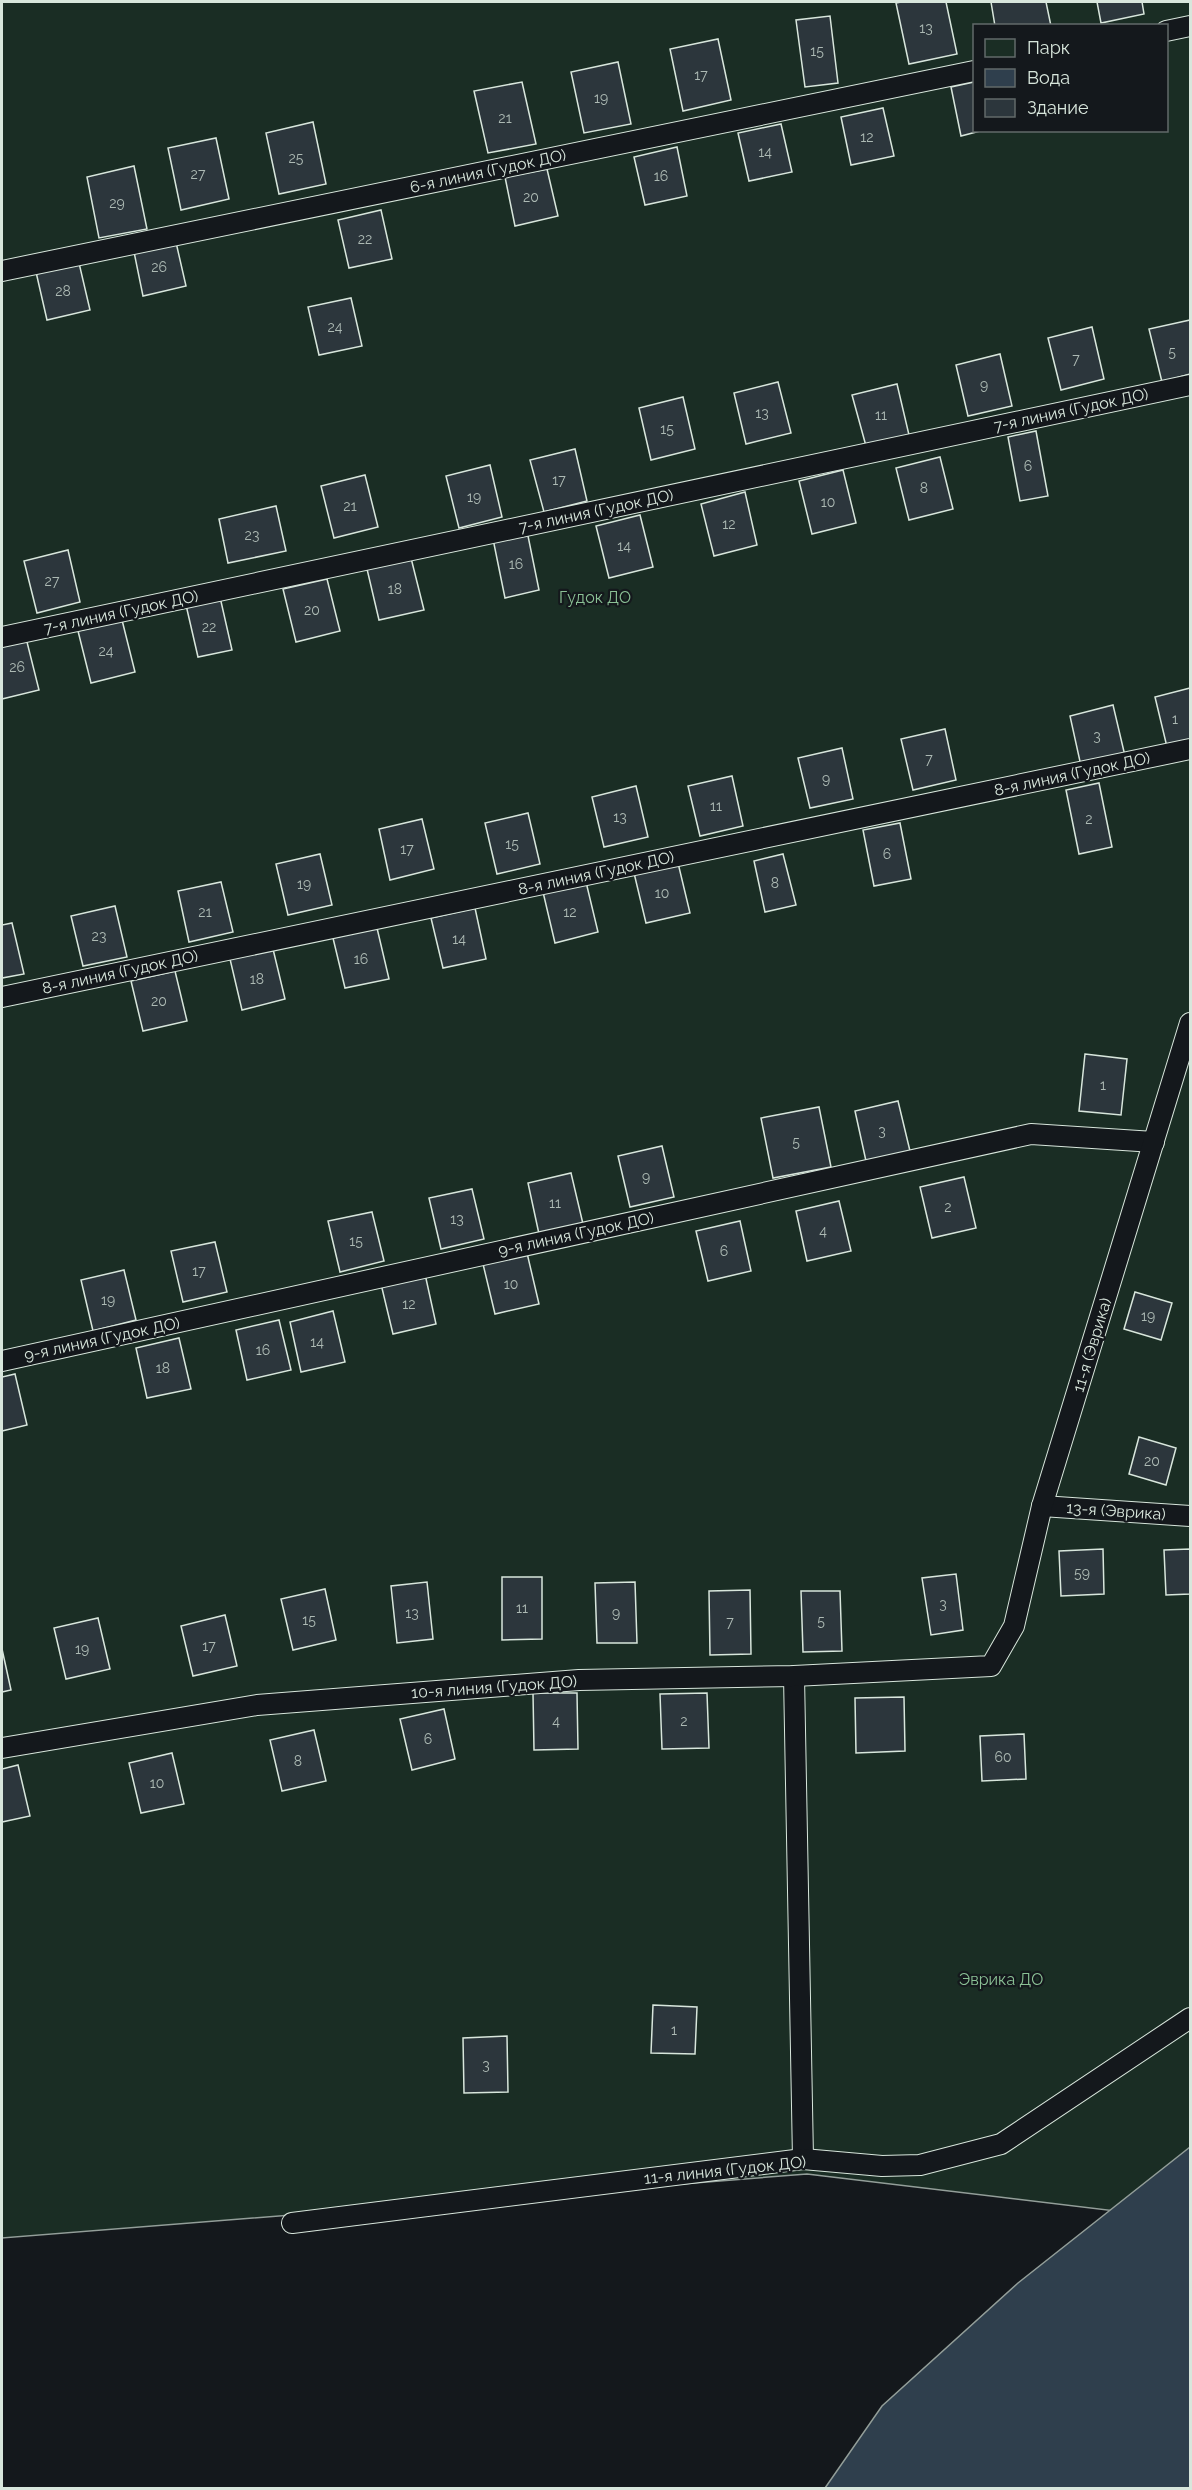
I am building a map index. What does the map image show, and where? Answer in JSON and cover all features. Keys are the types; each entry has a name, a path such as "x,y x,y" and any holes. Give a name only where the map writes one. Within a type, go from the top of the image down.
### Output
{"lane":[{"path":"1168,31 1191,26"},
{"name":"6-я линия (Гудок ДО)","path":"2,271 973,71"},
{"name":"7-я линия (Гудок ДО)","path":"2,637 1191,385"},
{"name":"8-я линия (Гудок ДО)","path":"2,997 1191,749"},
{"name":"11-я (Эврика)","path":"991,1666 1014,1626 1042,1506 1191,1023"},
{"name":"9-я линия (Гудок ДО)","path":"2,1361 1031,1134 1154,1143"},
{"name":"13-я (Эврика)","path":"1042,1506 1191,1516"},
{"name":"10-я линия (Гудок ДО)","path":"2,1748 257,1705 579,1680 794,1676 991,1666"},
{"path":"794,1676 803,2159"},
{"name":"11-я линия (Гудок ДО)","path":"292,2223 803,2159 882,2166 920,2165 1001,2144 1191,2018"}],"green space":[{"name":"Гудок ДО","path":"2,2 1190,2 1190,2220 807,2174 2,2238"}],"water":[{"path":"1190,2147 1190,2488 825,2488 882,2406 1018,2283"}],"building":[{"path":"946,2 957,54 909,64 896,3"},
{"path":"991,2 1046,2 1051,24 995,24"},
{"path":"1097,2 1142,2 1144,14 1101,23"},
{"path":"830,16 838,83 805,87 796,20"},
{"path":"718,39 731,100 683,111 670,49"},
{"path":"618,62 631,124 584,133 571,72"},
{"path":"522,82 536,144 488,153 474,91"},
{"path":"973,82 973,132 976,132 961,136 951,87"},
{"path":"883,108 894,156 851,165 841,117"},
{"path":"313,122 326,184 279,194 266,133"},
{"path":"781,124 792,172 749,181 738,133"},
{"path":"216,138 229,199 181,210 168,148"},
{"path":"677,147 687,196 645,205 634,157"},
{"path":"134,166 147,229 99,238 87,177"},
{"path":"547,169 558,216 515,226 505,177"},
{"path":"381,210 392,259 349,268 338,220"},
{"path":"175,238 186,286 143,296 133,247"},
{"path":"79,263 90,310 47,320 36,272"},
{"path":"351,298 362,346 319,355 308,307"},
{"path":"1190,320 1190,374 1162,382 1149,329"},
{"path":"1092,327 1104,379 1061,390 1048,338"},
{"path":"1000,354 1012,406 968,416 956,365"},
{"path":"778,382 791,433 746,444 734,393"},
{"path":"897,384 909,435 866,446 852,395"},
{"path":"683,397 695,449 651,460 639,408"},
{"path":"1036,431 1048,496 1020,501 1008,437"},
{"path":"575,449 587,501 544,512 530,460"},
{"path":"940,457 953,509 909,520 896,468"},
{"path":"490,465 502,517 459,528 446,476"},
{"path":"843,470 856,523 812,534 799,481"},
{"path":"365,475 378,527 334,538 321,486"},
{"path":"745,492 757,545 714,556 701,504"},
{"path":"276,506 286,551 228,563 219,519"},
{"path":"640,515 653,567 609,578 596,526"},
{"path":"527,531 539,590 505,598 493,539"},
{"path":"68,550 80,602 37,613 24,561"},
{"path":"411,558 424,610 379,620 367,569"},
{"path":"327,579 340,631 296,642 283,589"},
{"path":"220,597 232,650 198,657 186,605"},
{"path":"122,620 135,672 91,683 78,631"},
{"path":"26,638 39,690 2,699 2,644"},
{"path":"1190,688 1190,742 1167,747 1155,697"},
{"path":"1113,705 1125,756 1081,766 1070,716"},
{"path":"945,729 956,780 913,790 901,739"},
{"path":"842,748 853,799 810,808 798,758"},
{"path":"732,776 743,826 700,836 688,786"},
{"path":"1099,783 1112,847 1079,854 1066,790"},
{"path":"636,786 648,837 604,847 592,797"},
{"path":"528,813 540,864 497,874 485,823"},
{"path":"422,819 434,869 390,880 379,829"},
{"path":"900,823 911,879 874,886 863,830"},
{"path":"320,854 332,905 288,915 276,864"},
{"path":"783,854 796,905 765,912 754,861"},
{"path":"678,863 690,913 646,923 634,873"},
{"path":"221,882 233,932 189,942 178,891"},
{"path":"586,882 598,932 555,943 543,892"},
{"path":"115,906 127,957 83,966 71,916"},
{"path":"475,908 486,959 443,968 431,918"},
{"path":"12,923 24,974 2,978 2,925"},
{"path":"377,928 389,979 345,988 333,938"},
{"path":"273,949 285,999 242,1010 230,959"},
{"path":"175,971 187,1021 143,1031 131,981"},
{"path":"1085,1054 1127,1059 1121,1115 1079,1111"},
{"path":"898,1101 910,1151 866,1161 855,1111"},
{"path":"819,1107 831,1167 773,1178 761,1118"},
{"path":"662,1146 674,1197 630,1207 618,1156"},
{"path":"571,1173 583,1224 539,1234 528,1183"},
{"path":"964,1177 976,1228 932,1238 920,1187"},
{"path":"472,1189 484,1239 441,1249 429,1198"},
{"path":"839,1201 851,1251 807,1261 796,1211"},
{"path":"372,1212 384,1261 340,1272 328,1221"},
{"path":"740,1221 751,1271 708,1281 696,1231"},
{"path":"215,1242 227,1292 183,1302 171,1251"},
{"path":"527,1253 539,1304 495,1314 483,1264"},
{"path":"124,1270 136,1320 93,1331 81,1280"},
{"path":"425,1274 436,1324 393,1334 381,1284"},
{"path":"1135,1292 1172,1303 1161,1340 1124,1329"},
{"path":"333,1311 345,1362 301,1372 290,1322"},
{"path":"279,1320 291,1370 247,1380 236,1330"},
{"path":"179,1338 191,1389 147,1398 136,1348"},
{"path":"15,1374 27,1425 2,1431 2,1377"},
{"path":"1139,1437 1176,1448 1166,1485 1129,1474"},
{"path":"1103,1549 1104,1594 1061,1596 1059,1551"},
{"path":"1190,1549 1190,1594 1166,1595 1164,1550"},
{"path":"956,1574 963,1630 931,1635 922,1578"},
{"path":"502,1577 542,1577 542,1639 502,1640"},
{"path":"427,1582 433,1639 397,1643 391,1586"},
{"path":"635,1582 637,1643 597,1643 595,1583"},
{"path":"325,1589 336,1640 293,1650 281,1599"},
{"path":"750,1590 751,1654 710,1655 709,1591"},
{"path":"801,1591 840,1591 842,1651 803,1652"},
{"path":"225,1615 237,1666 193,1676 181,1626"},
{"path":"98,1618 110,1669 66,1679 54,1628"},
{"path":"2,1649 11,1690 2,1692"},
{"path":"533,1693 577,1693 578,1749 534,1750"},
{"path":"707,1693 709,1748 662,1749 660,1694"},
{"path":"904,1697 905,1751 856,1753 855,1698"},
{"path":"444,1709 455,1759 412,1770 400,1719"},
{"path":"314,1730 326,1781 282,1791 270,1740"},
{"path":"1024,1734 1026,1779 982,1781 980,1736"},
{"path":"172,1753 184,1804 141,1813 129,1763"},
{"path":"18,1765 30,1816 2,1822 2,1769"},
{"path":"653,2005 697,2007 695,2054 651,2053"},
{"path":"507,2036 508,2092 464,2093 463,2038"}],"park label":[{"name":"Эврика ДО","path":"1001,1979"}]}
